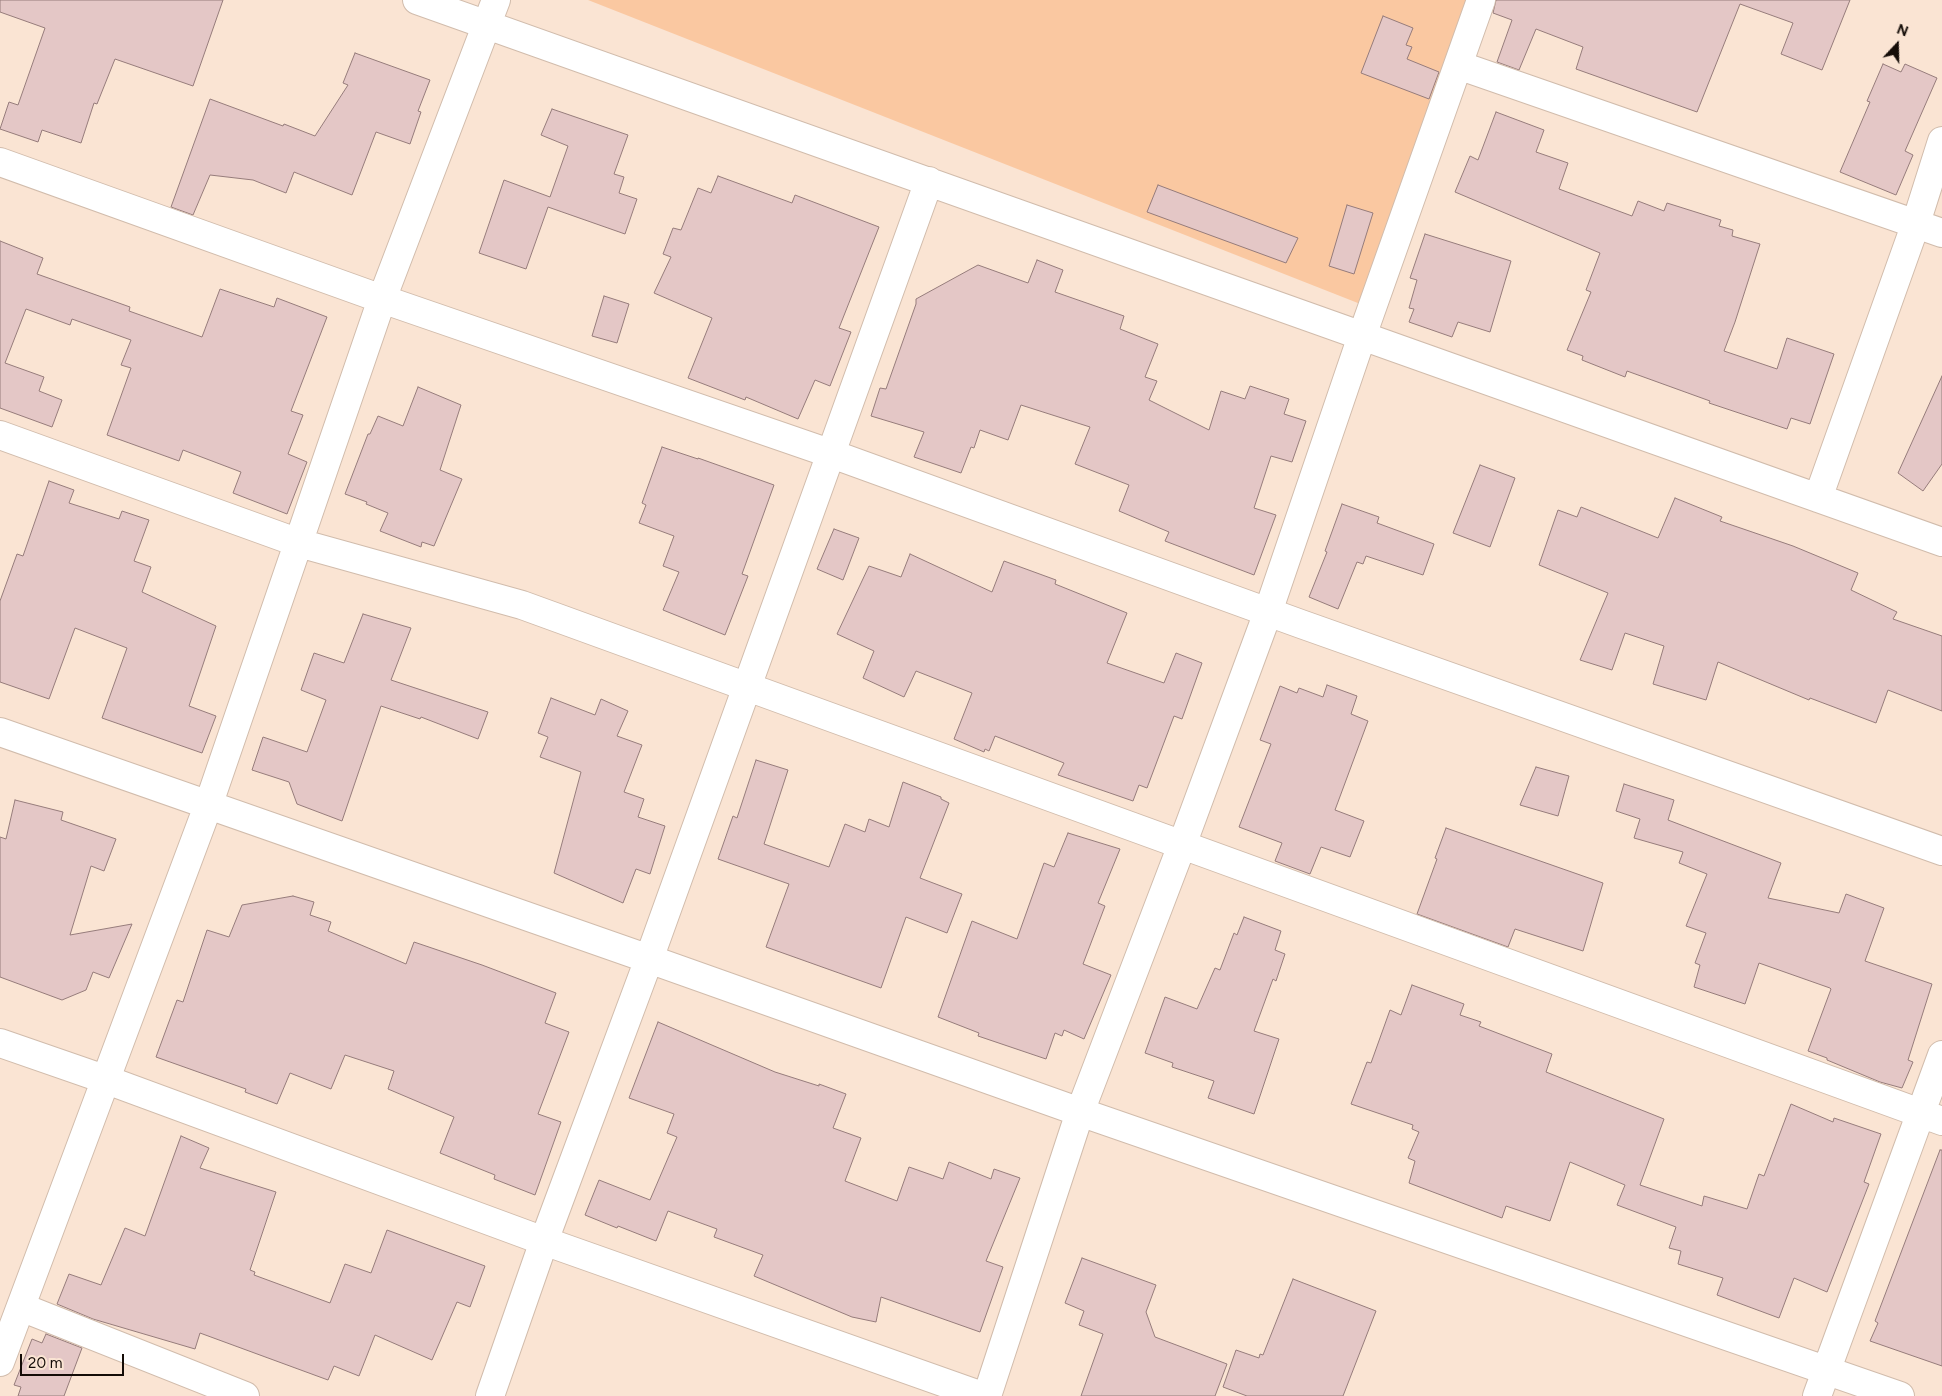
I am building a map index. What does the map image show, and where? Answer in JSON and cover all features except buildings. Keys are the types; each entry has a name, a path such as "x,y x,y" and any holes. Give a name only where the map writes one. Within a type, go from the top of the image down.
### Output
{"street":[{"path":"417,0 1942,542"},
{"path":"0,1362 208,806 382,299 496,0"},
{"path":"987,1396 1080,1112 1268,612 1362,336 1481,0"},
{"path":"1458,65 1942,233"},
{"path":"1818,498 1916,223 1942,141"},
{"path":"0,162 382,299 832,454 1268,612 1942,851"},
{"path":"490,1396 544,1240 748,686 929,181"},
{"path":"0,435 299,543 522,605 1931,1117"},
{"path":"0,732 649,958 1080,1112 1900,1396"},
{"path":"0,1043 982,1396"},
{"path":"1817,1396 1931,1117 1942,1055"},
{"path":"21,1307 245,1396"}],"shaded area":[{"path":"588,0 1479,0 1368,307"}]}
